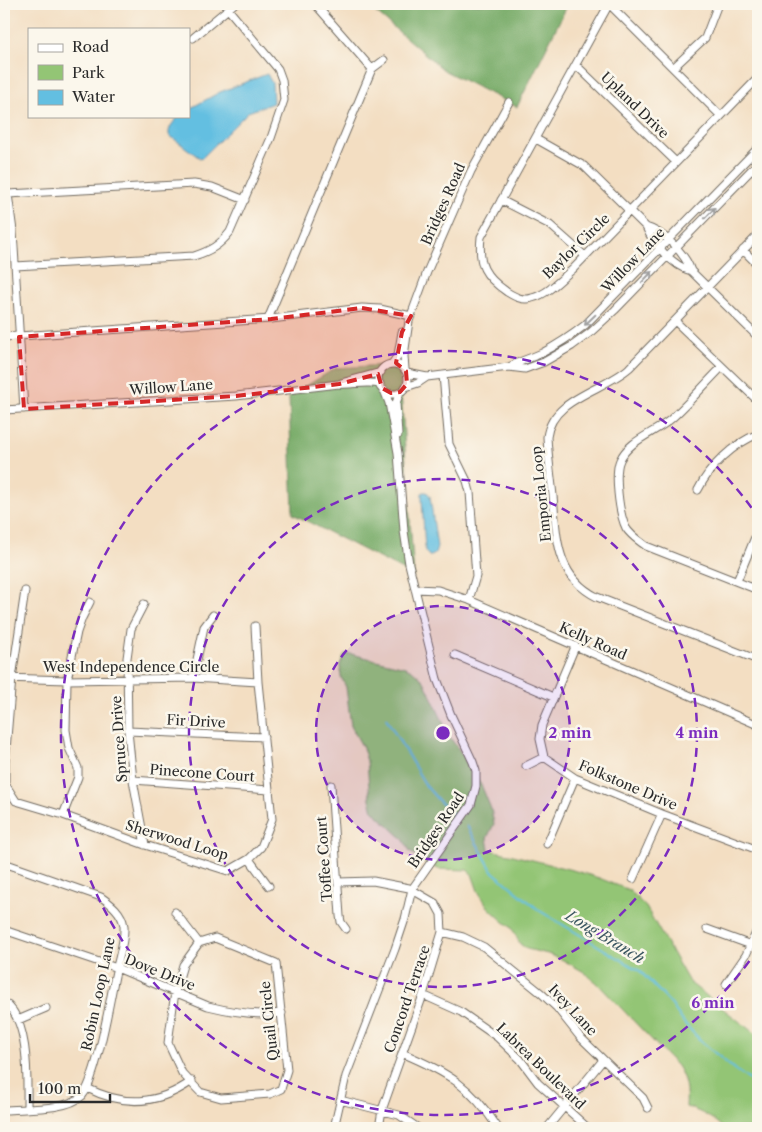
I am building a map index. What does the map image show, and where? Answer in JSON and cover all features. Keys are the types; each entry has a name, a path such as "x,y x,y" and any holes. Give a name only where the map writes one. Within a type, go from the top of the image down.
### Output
{"street":[{"path":"193,38 234,4"},
{"path":"315,4 372,69"},
{"path":"609,4 721,116"},
{"name":"Baylor Circle","path":"609,4 481,237 482,263 486,274 493,282 514,297 529,299 544,293 573,269 758,78"},
{"path":"673,68 705,38 718,4"},
{"path":"15,266 194,256 211,250 221,243 230,232 245,200 271,138 284,100 282,80 278,69 228,9"},
{"path":"268,319 372,69 384,60"},
{"name":"Upland Drive","path":"576,65 676,162"},
{"name":"Bridges Road","path":"392,364 398,355 402,332 410,318 427,272 471,171 509,102"},
{"path":"536,138 584,166 646,227 650,237 668,256 683,269 691,271"},
{"name":"Willow Lane","path":"509,368 519,361 541,353 568,339 585,325 758,148"},
{"name":"Willow Lane","path":"406,371 427,377 509,368 525,369 544,362 572,346 615,310 758,163"},
{"path":"24,409 13,231 6,195 194,184 212,187 245,200"},
{"path":"501,200 550,225 585,256"},
{"path":"646,227 655,230 676,248 688,263 691,271 758,337"},
{"name":"Emporia Loop","path":"758,235 708,288 621,374 567,405 553,420 548,434 559,550 570,574 578,583 591,594 758,658"},
{"path":"743,250 758,265"},
{"path":"4,337 268,319 362,308 380,309 410,318"},
{"name":"Bridges Road","path":"406,371 404,356 410,318"},
{"path":"675,321 758,401"},
{"path":"399,365 406,371 408,380 403,389 391,393 382,387 379,379 385,366 399,365"},
{"path":"722,367 670,420 628,448 620,460 617,474 621,514 626,527 633,536 646,546 758,590"},
{"name":"Willow Lane","path":"4,410 238,396 338,384 381,372"},
{"path":"443,375 449,444 470,492 476,576 469,600"},
{"name":"Willow Lane","path":"403,389 427,377"},
{"name":"Willow Lane","path":"338,384 349,385 370,382 382,387"},
{"name":"Bridges Road","path":"334,1128 346,1076 395,949 412,889 470,805 476,792 477,780 473,762 437,679 415,589 404,531 398,453 389,403 382,387"},
{"name":"Bridges Road","path":"398,453 399,440 396,402 403,389"},
{"path":"698,490 705,477 736,446 758,434"},
{"path":"736,581 758,530"},
{"name":"Kelly Road","path":"415,589 438,590 469,600 758,726"},
{"name":"Sherwood Loop","path":"25,591 12,678 4,762 6,784 16,801 228,871 248,859 261,847 272,819 258,682 255,626"},
{"path":"63,815 78,777 78,768 69,748 66,730 67,680 77,632 90,602"},
{"name":"Spruce Drive","path":"144,604 132,630 127,658 127,678 128,731 145,845"},
{"path":"193,678 204,627 214,615"},
{"path":"526,766 544,757 540,740 542,725 576,647"},
{"path":"455,655 553,698"},
{"name":"West Independence Circle","path":"4,678 67,680 193,678 258,682"},
{"name":"Fir Drive","path":"128,731 264,737"},
{"name":"Folkstone Drive","path":"544,757 575,778 662,814 758,850"},
{"path":"547,844 575,778"},
{"name":"Pinecone Court","path":"134,780 269,790"},
{"name":"Toffee Court","path":"331,785 340,916 341,922 346,929"},
{"path":"633,879 662,814"},
{"path":"248,859 269,886"},
{"name":"Robin Loop Lane","path":"4,863 101,897 114,906 124,924 124,934 117,968 93,1073 87,1088"},
{"name":"Concord Terrace","path":"338,882 373,881 412,889 435,903 441,914 442,932 423,996 382,1110 378,1128"},
{"path":"174,912 199,943"},
{"path":"726,984 746,955 758,928"},
{"path":"707,929 751,945"},
{"name":"Dove Drive","path":"4,930 117,968 208,1006 223,1010 263,1015 282,1013"},
{"name":"Ivey Lane","path":"442,932 463,937 484,947 541,993 557,1008 580,1037 643,1098 648,1108"},
{"name":"Quail Circle","path":"214,938 276,963 287,1070 281,1089 270,1094 221,1098 200,1092 182,1073 168,1043 175,992 183,965 199,943 214,938"},
{"name":"Labrea Boulevard","path":"423,996 460,1012 497,1037 520,1059 538,1082 588,1128"},
{"path":"4,1002 10,1007 18,1020 23,1042 27,1108"},
{"path":"18,1020 46,1008"},
{"path":"402,1053 436,1068 454,1079 485,1108 498,1128"},
{"path":"547,1128 603,1060"},
{"path":"4,1110 67,1104 82,1096 87,1088 99,1094 121,1100 152,1099 172,1094 192,1082"},
{"path":"340,1100 400,1115 418,1128"}],"highlighted area":[{"path":"362,308 411,316 402,332 396,363 406,371 407,384 400,392 391,393 382,388 378,374 339,384 236,396 24,409 19,337 271,319"}],"green space":[{"path":"366,4 568,4 517,107 445,71"},
{"path":"399,364 414,576 293,514 289,396 336,368"},
{"path":"345,654 405,667 412,670 424,681 451,739 468,762 482,787 491,809 494,824 487,838 489,850 599,878 629,890 646,907 689,982 758,1036 758,1128 723,1128 706,1115 686,1107 685,1085 677,1066 596,982 584,972 563,960 527,949 520,944 512,928 488,907 478,891 472,874 467,870 438,869 422,861 410,851 403,839 373,811 370,799 367,761 363,748 351,726 346,687 341,677 340,665"}],"water":[{"path":"267,74 272,83 273,103 248,112 201,159 169,135 170,127 177,118 190,118 190,108 220,92"},
{"path":"427,492 430,496 437,547 435,554 431,556 425,551 422,499 422,493"}],"waterway":[{"name":"Long Branch","path":"386,718 426,786 453,814"},
{"name":"Long Branch","path":"467,826 493,872 540,911 640,971 671,1004 684,1023 702,1042 758,1086"}]}
